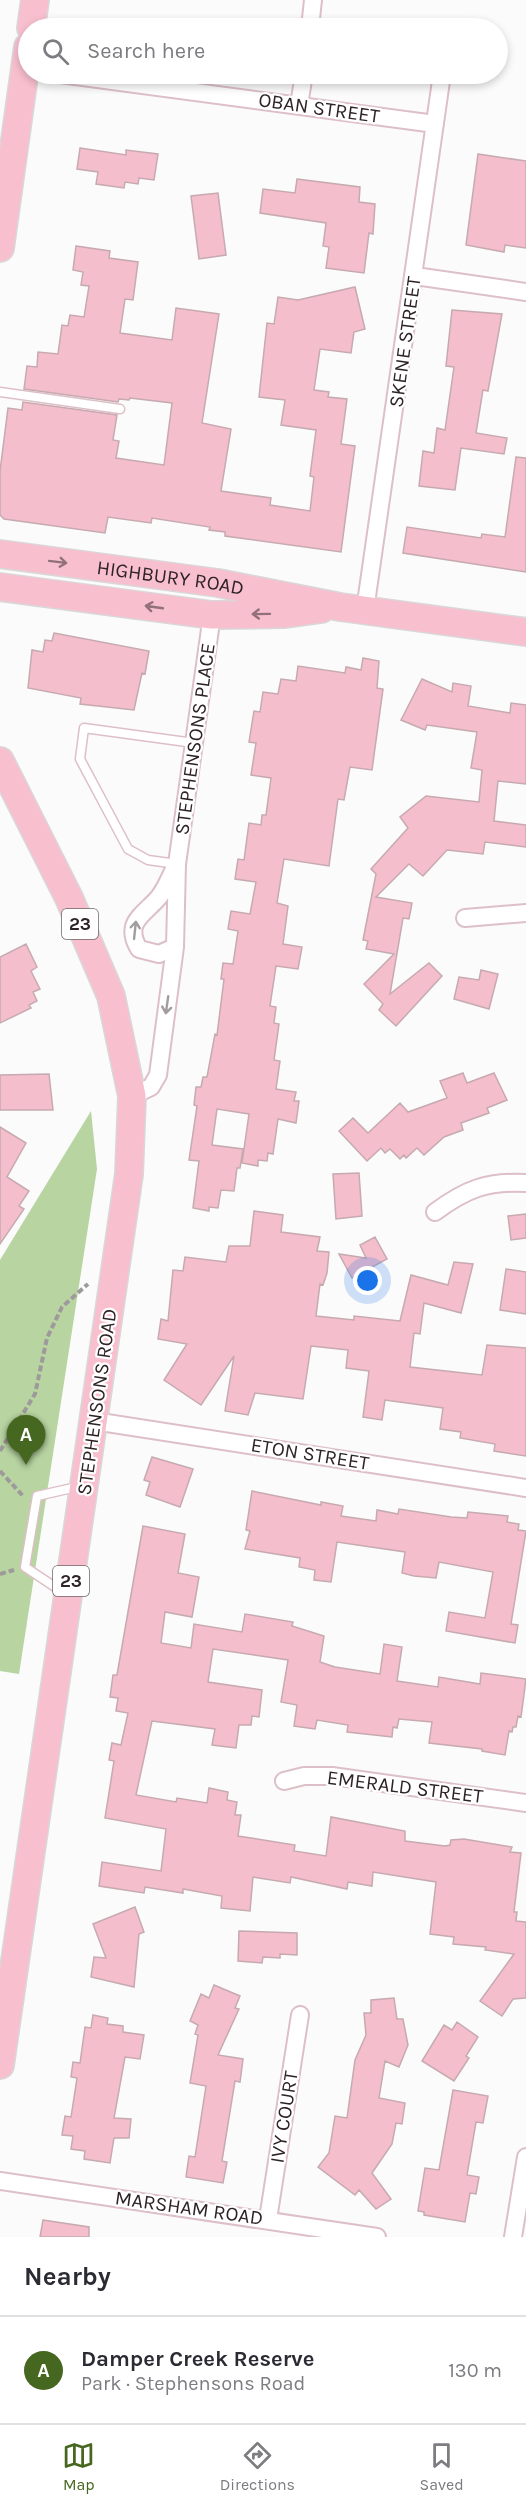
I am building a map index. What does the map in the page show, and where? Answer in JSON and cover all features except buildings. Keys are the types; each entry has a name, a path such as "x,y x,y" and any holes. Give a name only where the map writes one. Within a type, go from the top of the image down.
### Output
{"main road":[{"path":"32,18 35,0"},
{"path":"0,248 24,84"},
{"name":"HIGHBURY ROAD","path":"0,554 218,583 353,608 526,632"},
{"path":"212,615 218,583"},
{"name":"HIGHBURY ROAD","path":"0,587 212,615 285,614 353,608"},
{"name":"STEPHENSONS ROAD","path":"0,761 69,898 111,996 132,1096 129,1174 86,1485 0,2065"}],"street":[{"path":"310,18 313,0"},
{"name":"OBAN STREET","path":"137,84 435,124"},
{"path":"299,105 302,84"},
{"name":"SKENE STREET","path":"353,608 415,276 441,84"},
{"path":"415,276 526,292"},
{"name":"STEPHENSONS PLACE","path":"132,1096 151,1087 158,1075 175,947 177,864 212,615"},
{"name":"STEPHENSONS PLACE","path":"175,947 159,954 139,949 134,941 134,926 138,917 161,894 177,864"},
{"path":"465,918 526,913"},
{"path":"435,1212 461,1193 479,1186 505,1182 526,1183"},
{"name":"ETON STREET","path":"94,1421 526,1488"},
{"name":"EMERALD STREET","path":"284,1781 304,1776 332,1776 526,1803"},
{"name":"IVY COURT","path":"268,2219 300,2015"},
{"path":"513,2237 526,2157"},
{"name":"MARSHAM ROAD","path":"0,2181 377,2237"}],"lane":[{"path":"0,392 120,409"},
{"path":"177,864 148,860 128,849 80,759 84,728 194,743"},
{"path":"69,1597 24,1567 37,1496 86,1485"}],"path":[{"path":"0,1451 35,1394 46,1338 62,1307 88,1284"},
{"path":"0,1471 34,1509"}],"green space":[{"path":"91,1111 97,1169 19,1674 0,1671 0,1260"}],"place":[{"name":"Damper Creek Reserve","path":"26,1465"}]}
